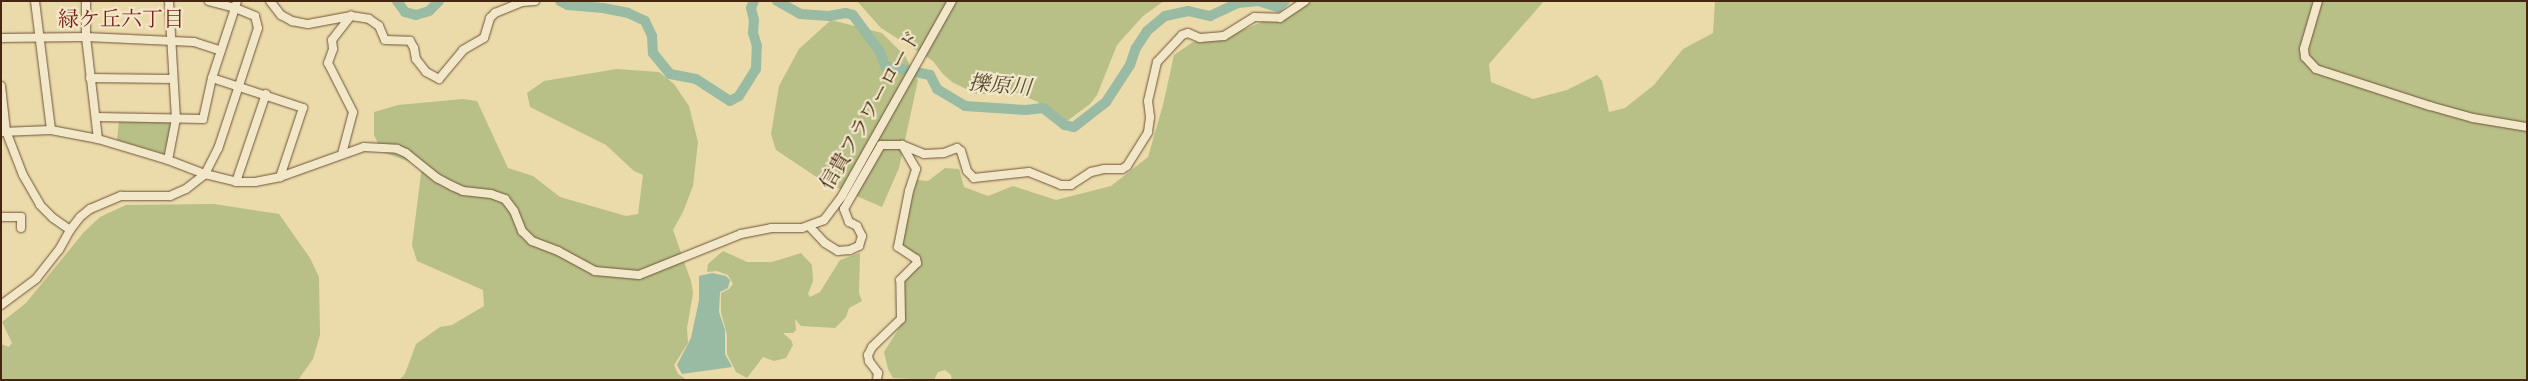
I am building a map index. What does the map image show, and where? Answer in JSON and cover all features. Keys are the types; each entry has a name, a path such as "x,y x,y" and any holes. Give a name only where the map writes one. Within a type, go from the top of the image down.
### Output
{"street":[{"path":"35,1 51,130"},
{"path":"86,1 86,37 98,140"},
{"path":"168,160 176,119 169,1"},
{"path":"1,305 36,280 80,217 109,199 120,196 170,196 186,189 205,174 218,149 237,86 258,28 255,16 236,5 209,1"},
{"path":"270,1 281,15 308,24 351,16 375,22 385,40 410,42 414,48 416,59 426,72 439,79 463,50 484,38 490,18 495,13 522,2 535,1"},
{"path":"4,131 51,130 98,140 236,182 255,182 280,177 342,154 375,146 397,149 437,178 452,186 463,191 500,196 510,203 525,236 595,271 639,275 749,232 809,226 825,243 838,250 850,250 859,246 862,236 857,226 845,216 847,203 881,145 902,145 924,154 944,153 957,148 961,151 967,171 974,178 1029,172 1061,185 1071,185 1091,172 1104,169 1122,169 1127,166 1148,132 1150,117 1148,101 1157,62 1182,35 1188,33 1200,38 1224,36 1255,17 1280,18 1305,1"},
{"path":"2318,1 2304,49 2306,57 2316,69 2473,118 2527,127"},
{"name":"信貴フラワーロード","path":"809,226 824,220 833,210 952,2"},
{"path":"96,117 203,119 212,78 236,5"},
{"path":"342,154 353,112 328,63 332,49 332,40 351,16"},
{"path":"1,38 86,37 194,42 221,51"},
{"path":"90,78 173,79"},
{"path":"212,78 266,94 303,108 280,177"},
{"path":"1,86 4,131 23,175 40,205 53,218 70,230"},
{"path":"236,182 266,94"},
{"path":"877,380 878,373 869,361 868,355 872,347 902,319 900,280 917,263 916,258 898,247 909,191 916,169 902,145"},
{"path":"1,217 21,216 21,228"}],"shaded area":[{"path":"857,1 1164,1 1143,16 1117,45 1097,95 1090,104 1063,124 1048,116 1038,102 1017,93 976,94 952,82 933,61 881,28"},
{"path":"1307,1 1544,1 1489,64 1491,82 1533,99 1567,90 1597,75 1602,81 1609,112 1625,108 1654,85 1683,49 1713,33 1715,1 2527,1 2527,380 952,380 951,375 945,370 938,372 934,380 893,378 888,369 884,352 903,322 901,285 920,264 899,244 917,180 928,181 945,168 959,169 964,187 988,196 1013,186 1056,200 1111,186 1148,157 1163,105 1174,55 1193,42 1221,39 1303,5"},
{"path":"831,20 882,33 905,56 918,80 899,168 882,207 824,182 776,150 771,134 779,86 799,49"},
{"path":"617,69 659,72 674,84 689,106 698,142 693,186 683,212 673,230 691,281 693,293 687,328 688,343 674,365 678,374 687,380 399,380 405,374 416,344 440,327 452,325 484,306 483,290 417,261 412,245 422,166 382,152 374,135 374,112 398,105 463,99 477,101 508,168 533,176 560,197 626,216 638,214 643,175 634,171 606,145 530,107 527,93 544,81"},
{"path":"119,120 168,122 172,128 164,154 117,140"},
{"path":"214,204 279,214 310,258 319,277 320,335 313,359 298,380 1,380 1,344 9,347 12,343 2,322 26,303 84,232 100,217 126,205"},
{"path":"723,251 747,262 772,262 801,253 812,265 813,281 808,294 810,297 820,292 840,260 860,253 859,293 862,301 849,308 846,317 835,328 801,326 795,319 796,330 793,333 783,333 791,340 793,345 786,358 774,361 763,357 747,378 736,372 727,354 727,335 721,312 721,293 729,289 733,284 728,275 717,271 707,272 708,264"},
{"path":"712,273 726,276 730,280 728,288 720,292 719,312 725,330 725,354 732,367 682,374 677,365 691,338 699,300 699,276"}],"waterway":[{"name":"擽原川","path":"397,1 405,12 416,15 429,11 439,1"},
{"name":"擽原川","path":"560,1 568,5 603,8 628,13 645,21 652,36 653,53 670,74 696,79 730,101 739,96 756,69 757,46 753,33 754,20 751,8 754,1"},
{"name":"擽原川","path":"777,1 800,14 829,16 846,13 853,15 880,52 885,66 930,75 937,89 965,106 1026,110 1043,108 1065,125 1074,127 1106,102 1130,65 1136,48 1147,31 1165,16 1188,11 1210,16 1238,3 1258,1 1278,7 1285,1"}],"district":[{"name":"緑ケ丘六丁目","path":"121,20"}]}
